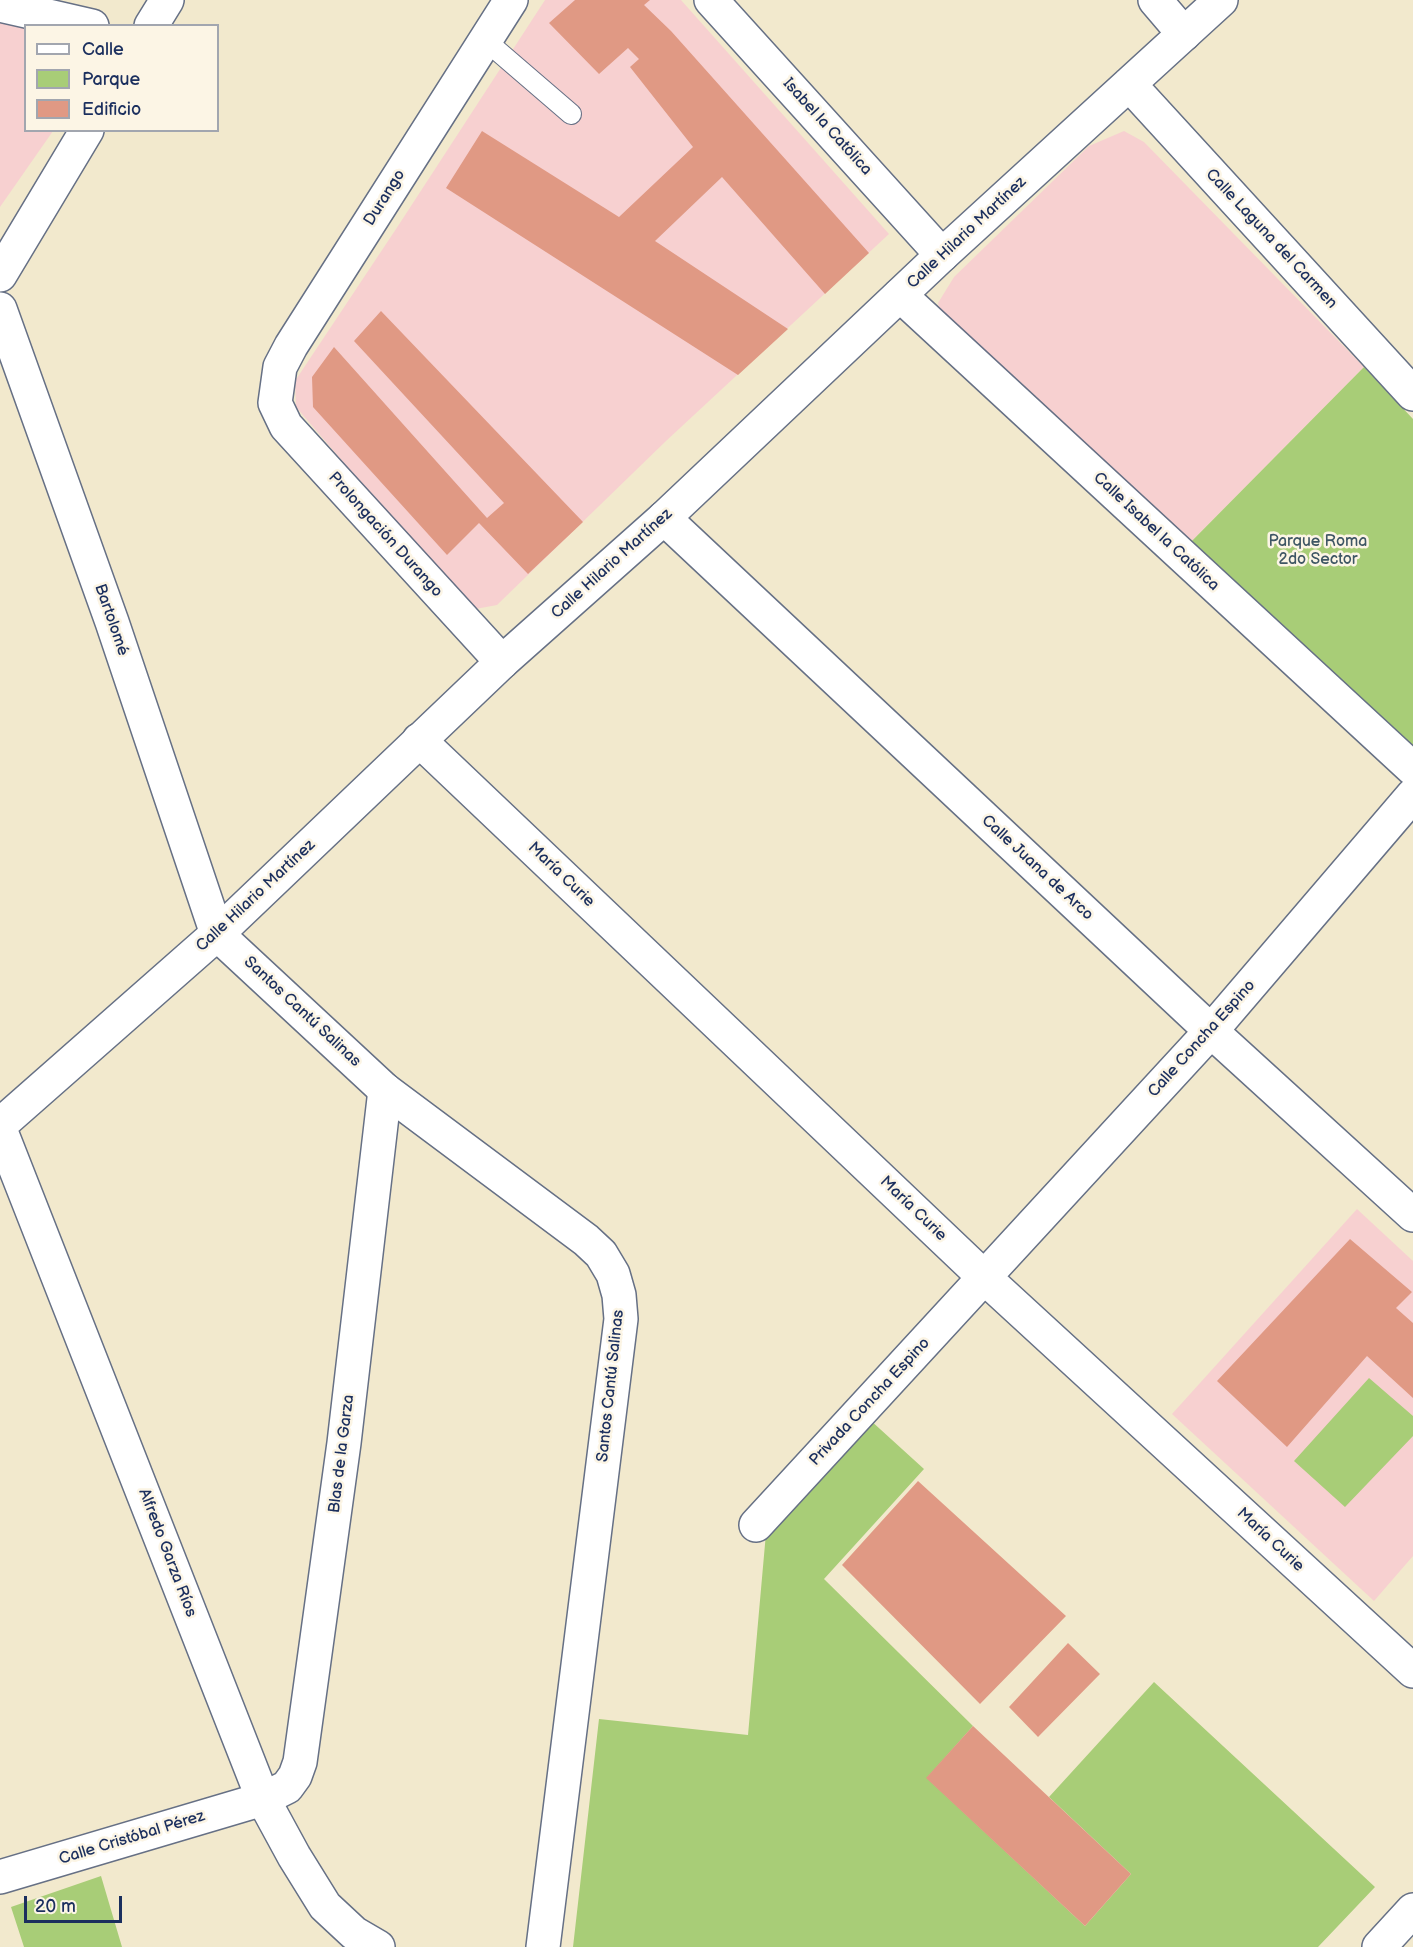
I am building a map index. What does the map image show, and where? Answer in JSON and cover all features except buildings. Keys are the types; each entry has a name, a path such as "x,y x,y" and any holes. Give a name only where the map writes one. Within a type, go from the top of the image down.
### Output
{"street":[{"path":"152,24 167,0"},
{"name":"Durango","path":"275,403 280,367 291,346 511,0"},
{"name":"Isabel la Católica","path":"711,0 942,255"},
{"path":"1155,0 1184,34"},
{"name":"Calle Hilario Martínez","path":"0,1127 217,934 502,662 664,518 942,255 1221,0"},
{"path":"0,5 83,24"},
{"name":"Calle Laguna del Carmen","path":"1129,84 1413,394"},
{"path":"0,275 86,132"},
{"name":"Calle Isabel la Católica","path":"900,295 1413,769"},
{"name":"Bartolomé","path":"0,309 112,621 217,934"},
{"name":"Prolongación Durango","path":"275,403 286,426 502,662"},
{"name":"Calle Juana de Arco","path":"664,518 1211,1031 1413,1215"},
{"name":"María Curie","path":"419,741 985,1278 1413,1671"},
{"name":"Calle Concha Espino","path":"985,1278 1211,1031 1413,795"},
{"name":"Santos Cantú Salinas","path":"217,934 385,1090 586,1240 601,1254 614,1274 621,1319 543,1947"},
{"name":"Blas de la Garza","path":"263,1799 287,1787 295,1776 300,1762 344,1443 385,1090"},
{"name":"Alfredo Garza Ríos","path":"0,1127 263,1799 325,1906 354,1933 378,1947"},
{"name":"Privada Concha Espino","path":"756,1526 985,1278"},
{"name":"Calle Cristóbal Pérez","path":"0,1877 263,1799"},
{"path":"1379,1947 1413,1910"}],"lane":[{"path":"485,40 571,114"}],"shaded area":[{"path":"545,0 681,0 889,234 666,441 497,605 470,610 296,407 295,381"},
{"path":"0,12 24,25 24,132 52,132 0,207"},
{"path":"1124,131 1144,142 1364,367 1180,553 941,317 938,303 954,277 1089,146"},
{"path":"1357,1209 1413,1261 1413,1556 1374,1601 1172,1414"}],"green space":[{"name":"Parque Roma 2do Sector","path":"1364,367 1413,419 1413,771 1180,553"},
{"path":"1369,1378 1413,1416 1413,1436 1345,1507 1294,1461"},
{"path":"869,1419 924,1469 824,1579 973,1726 927,1778 1085,1926 1131,1874 1049,1797 1154,1682 1375,1887 1318,1947 573,1947 599,1719 748,1735 766,1533"},
{"path":"101,1876 122,1947 24,1947 11,1907"}]}
